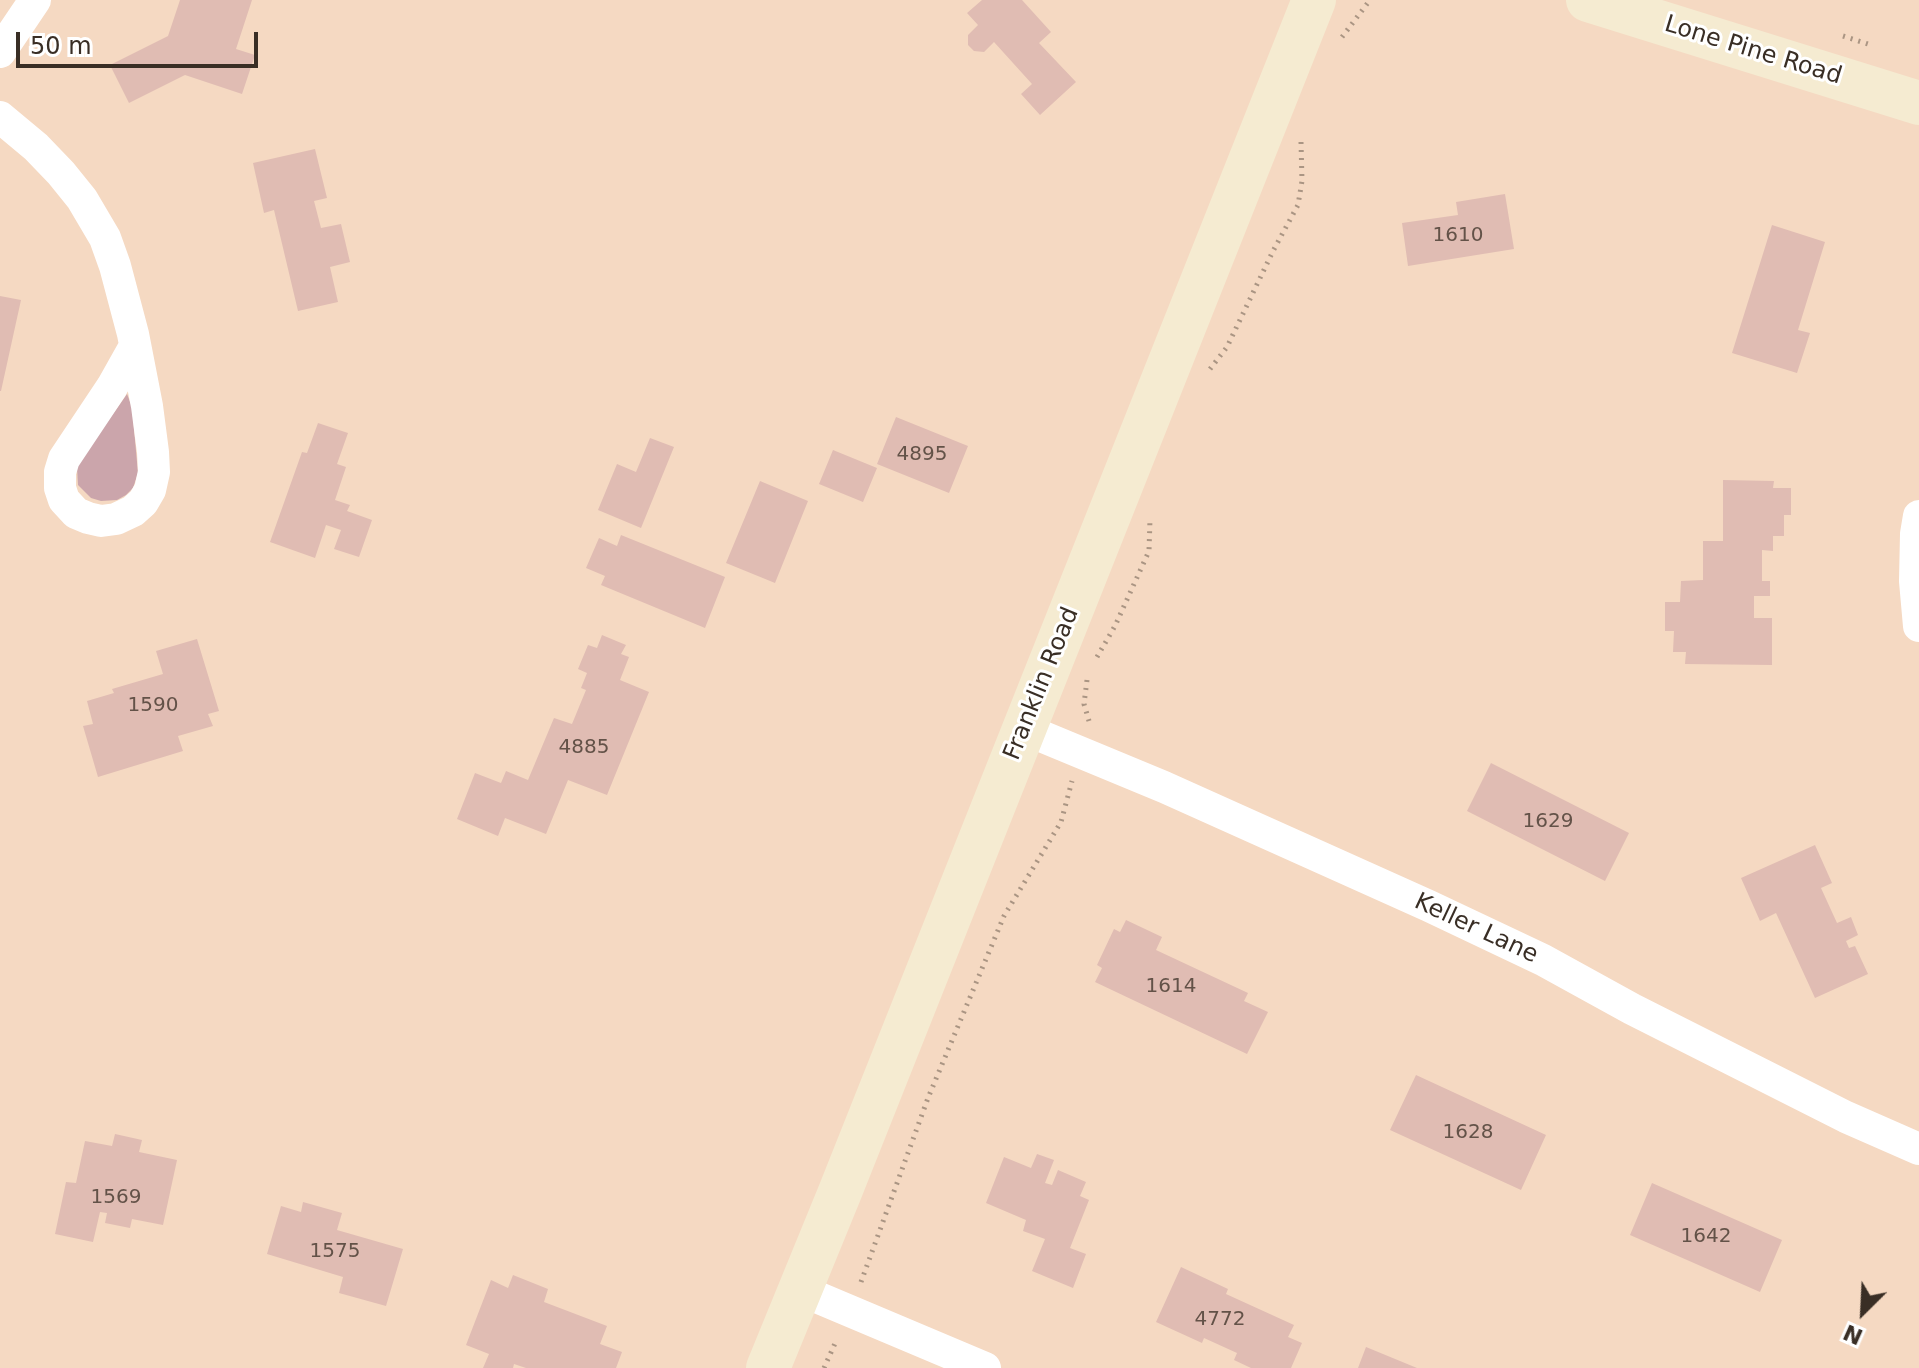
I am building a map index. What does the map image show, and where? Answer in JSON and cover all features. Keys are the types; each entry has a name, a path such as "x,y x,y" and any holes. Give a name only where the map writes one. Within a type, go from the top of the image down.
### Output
{"street":[{"path":"0,52 35,0"},
{"name":"Franklin Road","path":"768,1368 1314,0"},
{"name":"Lone Pine Road","path":"1588,0 1919,103"},
{"path":"0,117 61,173 82,199 105,238 135,346 153,452 154,472 150,490 133,511 116,519 101,521 88,518 76,513 64,500 60,472 64,459 135,346"},
{"path":"1919,516 1915,581 1919,626"},
{"name":"Keller Lane","path":"1024,729 1164,787 1429,906 1543,960 1632,1009 1846,1117 1919,1149"},
{"path":"800,1290 985,1368"}],"path":[{"path":"1339,41 1370,0"},
{"path":"1209,370 1227,347 1298,205 1302,181 1300,139"},
{"path":"1095,659 1115,626 1149,551 1149,527 1154,505"},
{"path":"1086,735 1090,721 1084,704 1089,670"},
{"path":"861,1282 933,1084 1004,916 1061,822 1076,770"},
{"path":"824,1368 837,1339"}],"shaded area":[{"path":"127,394 132,407 138,473 133,488 126,495 117,500 101,501 91,498 78,485 77,468"}],"building":[{"path":"180,0 252,0 236,49 255,55 242,94 185,75 129,103 110,65 168,36"},
{"path":"982,0 1022,0 1051,32 1039,43 1076,82 1040,115 1021,94 1032,84 994,42 984,52 974,51 968,45 968,35 978,25 967,13"},
{"path":"315,149 327,198 314,201 321,228 341,224 350,262 330,267 338,302 298,311 274,210 264,213 253,163"},
{"path":"1505,194 1514,249 1408,266 1402,223 1458,215 1456,202"},
{"path":"1772,225 1825,242 1798,330 1810,333 1797,373 1732,353"},
{"path":"0,296 21,300 1,391 0,391"},
{"path":"896,417 968,446 949,493 877,464"},
{"path":"318,423 348,433 337,464 346,467 335,500 350,505 347,511 372,520 359,557 334,549 341,530 326,525 315,558 270,542 302,452 307,453"},
{"path":"650,438 674,447 641,528 598,510 617,464 636,472"},
{"path":"833,450 877,468 863,502 819,484"},
{"path":"1723,480 1774,481 1773,488 1791,488 1791,515 1784,515 1784,536 1773,536 1773,551 1762,550 1762,581 1770,581 1770,596 1754,596 1754,618 1772,618 1772,665 1685,664 1686,652 1673,652 1674,631 1665,631 1665,602 1680,602 1681,581 1703,580 1703,541 1723,541"},
{"path":"760,481 808,501 775,583 726,563"},
{"path":"621,535 725,577 705,628 601,585 605,576 586,568 599,538 617,546"},
{"path":"602,635 626,645 621,654 629,657 620,680 649,692 607,795 568,780 546,834 505,818 498,836 457,819 475,773 501,783 506,771 528,780 554,718 572,724 586,690 581,688 587,673 578,669 588,645 597,648"},
{"path":"197,639 219,711 208,714 213,726 178,736 183,751 98,777 83,726 93,724 87,701 114,693 112,689 163,674 156,651"},
{"path":"1491,763 1629,833 1605,881 1467,811"},
{"path":"1815,845 1832,883 1821,888 1837,923 1851,917 1858,935 1846,941 1849,948 1855,946 1868,974 1815,998 1776,913 1760,921 1741,878"},
{"path":"1126,920 1162,937 1156,950 1248,993 1244,1001 1268,1012 1247,1054 1095,982 1102,968 1097,965 1114,929 1120,932"},
{"path":"1416,1075 1546,1135 1521,1190 1390,1130"},
{"path":"115,1134 142,1140 139,1152 177,1160 163,1225 132,1219 130,1228 105,1223 107,1213 100,1212 93,1242 55,1234 66,1182 76,1183 85,1141 112,1146"},
{"path":"1037,1154 1054,1160 1045,1183 1052,1185 1058,1170 1086,1182 1080,1196 1089,1200 1070,1248 1086,1254 1073,1288 1032,1271 1045,1239 1023,1231 1026,1220 986,1203 1004,1157 1031,1168"},
{"path":"1652,1183 1782,1240 1760,1292 1630,1235"},
{"path":"303,1202 342,1213 337,1230 403,1249 386,1306 339,1293 343,1277 267,1254 281,1206 301,1212"},
{"path":"1181,1267 1228,1289 1226,1294 1294,1325 1288,1337 1302,1343 1291,1368 1251,1368 1234,1360 1237,1353 1204,1338 1202,1343 1156,1322"},
{"path":"513,1275 548,1289 544,1302 607,1326 600,1344 622,1352 616,1368 526,1368 514,1364 513,1368 483,1368 489,1354 466,1345 491,1280 508,1288"},
{"path":"1366,1347 1417,1368 1358,1368"}]}
